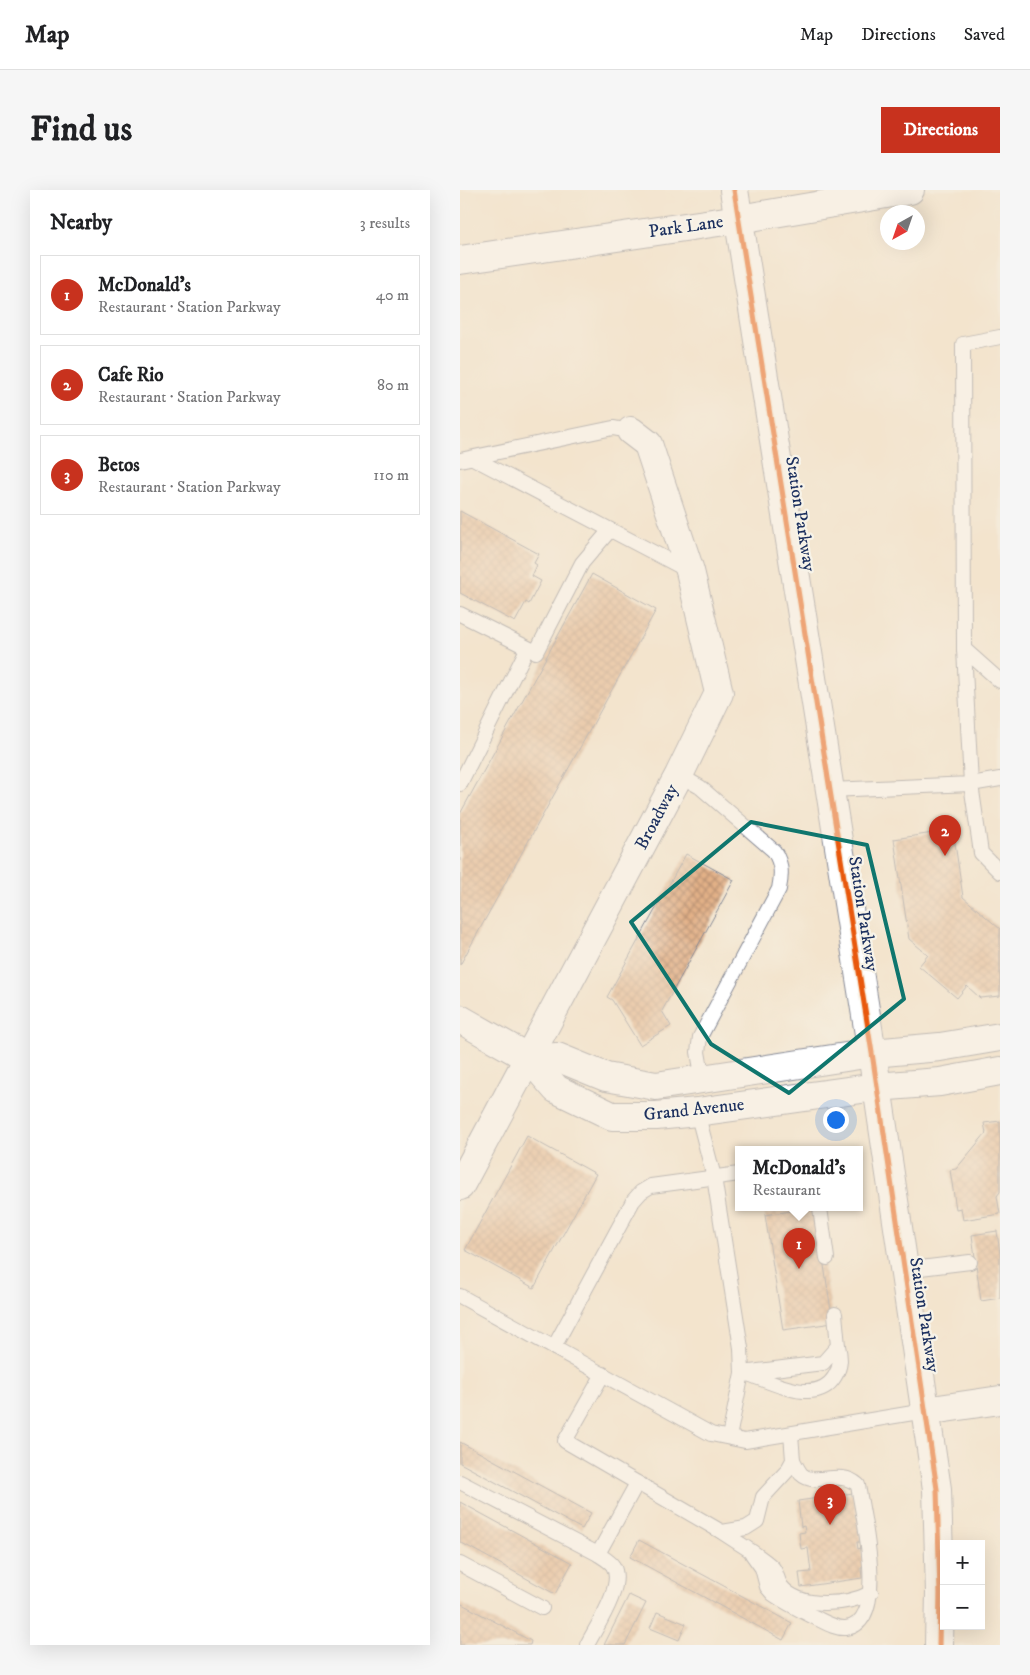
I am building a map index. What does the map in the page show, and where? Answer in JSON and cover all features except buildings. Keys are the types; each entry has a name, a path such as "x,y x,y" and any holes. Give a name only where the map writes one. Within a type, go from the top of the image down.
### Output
{"street":[{"name":"Station Parkway","path":"734,190 872,1053 937,1489 939,1532 938,1645"},
{"name":"Park Lane","path":"460,260 739,219 910,190"},
{"name":"Broadway","path":"460,1186 530,1059 679,775 719,693 690,571 648,444 631,431"},
{"name":"Grand Avenue","path":"460,1019 530,1059 556,1089 612,1116 656,1116 697,1112 876,1087 940,1082 1000,1071"},
{"name":"Grand Avenue","path":"530,1059 557,1058 606,1077 656,1086 872,1053 940,1047 1000,1037"},
{"path":"925,1411 1000,1400"}],"lane":[{"path":"1000,337 963,344 964,649 971,784 981,853 1000,872"},
{"path":"467,459 613,428 631,431"},
{"path":"467,459 690,571"},
{"path":"460,614 536,652 582,563 610,530"},
{"path":"460,784 527,649"},
{"path":"964,649 1000,681"},
{"path":"679,775 700,787 774,851 780,862 782,876 779,889 700,1037 698,1052 703,1080"},
{"path":"830,790 971,784 1000,779"},
{"path":"697,1112 714,1177 741,1348 742,1372 729,1437"},
{"path":"554,1347 633,1201 641,1192 651,1186 735,1174"},
{"path":"820,1211 827,1258"},
{"path":"904,1270 970,1262"},
{"path":"460,1296 711,1434 745,1441 925,1411"},
{"path":"742,1372 804,1392 816,1390 832,1380 838,1370 841,1359 835,1314"},
{"path":"742,1372 823,1363 838,1346"},
{"path":"603,1374 565,1441 722,1532 773,1568 782,1586 804,1601 815,1604 862,1597 871,1593"},
{"path":"752,1554 762,1568 767,1587 773,1594 831,1625 845,1628 855,1625 868,1607 871,1593 871,1571 858,1485 851,1479 842,1476 811,1479 802,1474 793,1460 791,1434"},
{"path":"722,1532 746,1528 757,1521 763,1496 787,1471 793,1460"},
{"path":"460,1482 598,1554 613,1565 617,1580 614,1592 587,1645"},
{"path":"598,1554 637,1483"},
{"path":"460,1564 542,1608"}],"highlighted area":[{"path":"751,822 867,845 904,999 789,1093 711,1044 631,922"}],"cycle path":[{"path":"734,190 872,1053 937,1489 940,1593 939,1645"}],"place":[{"name":"Cafe Rio","path":"945,856"},
{"name":"McDonald's","path":"799,1269"},
{"name":"Betos","path":"830,1525"}]}
